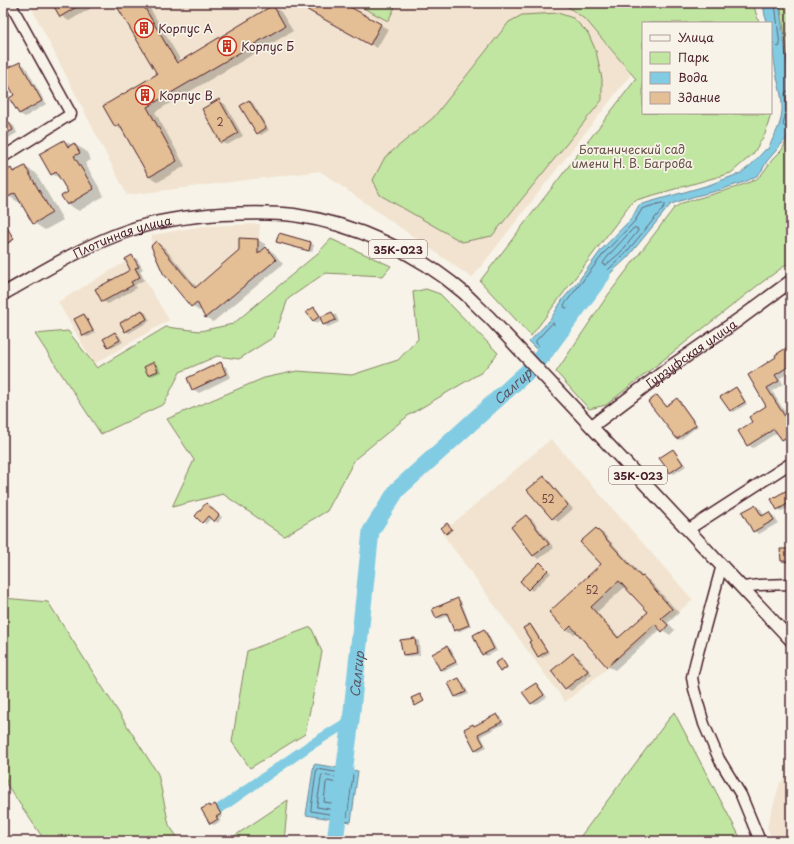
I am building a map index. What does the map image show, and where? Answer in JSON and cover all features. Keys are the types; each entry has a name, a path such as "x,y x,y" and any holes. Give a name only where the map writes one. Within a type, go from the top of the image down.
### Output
{"main road":[{"name":"Плотинная улица","path":"3,294 62,261 130,230 164,221 204,216 251,213 295,215 345,227 376,238 430,268 458,289 489,317 592,426"},
{"name":"Гурзуфская улица","path":"592,426 668,368 741,318 791,281"},
{"name":"35К-023","path":"592,426 791,640"}],"street":[{"path":"3,157 71,114 10,3"},
{"path":"689,529 791,463"},
{"path":"722,565 692,678 704,724 719,759 741,795 760,841"},
{"path":"743,588 759,585 791,584"}],"shaded area":[{"path":"29,3 563,3 587,21 631,74 472,278 320,171 127,195"},
{"path":"260,224 258,254 191,307 163,273 151,246 152,235 203,226"},
{"path":"132,258 169,320 94,364 58,302"},
{"path":"551,439 693,600 565,702 442,533"},
{"path":"791,772 791,841 773,841 767,827 780,783"}],"green space":[{"path":"354,3 397,3 388,21"},
{"name":"Ботанический сад имени Н. В. Багрова","path":"563,3 753,3 759,22 642,22 642,114 771,114 765,134 753,154 731,173 633,201 531,336 480,281 636,79 587,21"},
{"path":"780,3 791,3 791,90 787,50"},
{"path":"558,13 573,18 588,33 596,51 602,79 602,100 492,236 462,242 380,195 373,180 385,157 433,118 509,22 522,15"},
{"path":"791,131 791,261 606,405 589,409 556,372 608,295 674,208 682,203 734,188 755,180 782,150"},
{"path":"331,239 391,266 383,276 325,273 288,299 274,337 239,359 217,356 180,372 164,404 101,434 35,334 68,331 97,368 166,327 200,331 233,324 318,253"},
{"path":"426,289 440,294 498,353 482,372 409,415 355,459 327,511 284,536 223,494 172,507 194,460 167,419 264,378 297,371 352,375 398,360 418,339 413,292"},
{"path":"3,598 48,602 158,774 169,825 180,841 45,841 5,782 7,781 3,774"},
{"path":"311,627 322,652 305,734 250,768 232,742 247,651"},
{"path":"674,712 742,841 577,841"},
{"path":"288,800 284,841 227,841"}],"water":[{"path":"763,3 779,3 788,70 791,112 790,126 786,139 767,161 758,175 747,181 720,190 671,204 627,258 566,314 550,344 549,362 529,342 550,320 563,299 602,249 632,218 639,205 709,185 741,173 765,150 768,149 780,122 782,104 776,73 772,40 772,22 768,22"},
{"path":"314,764 358,771 351,822 306,815"}],"building":[{"path":"52,3 83,3 60,17"},
{"path":"115,3 142,3 177,63 273,5 285,26 147,107 177,161 149,177 119,124 115,127 103,106 157,74"},
{"path":"295,3 343,3 381,24 370,45"},
{"path":"20,62 42,101 19,114 9,98 14,95 3,74 3,70"},
{"path":"219,99 238,133 221,143 202,109"},
{"path":"249,100 266,128 257,134 240,106"},
{"path":"9,122 13,130 3,135 3,125"},
{"path":"64,140 68,147 74,143 80,153 74,156 94,189 67,205 61,196 68,192 56,172 51,175 39,154"},
{"path":"25,166 52,213 33,224 15,193 8,197 3,189 3,173 11,168 13,172"},
{"path":"3,221 14,239 3,246"},
{"path":"279,233 311,242 309,251 276,242"},
{"path":"239,238 258,239 258,254 266,247 276,260 205,318 197,302 191,307 163,273 151,246 156,241 195,288 239,250"},
{"path":"132,255 139,267 135,268 140,277 131,282 133,285 102,302 95,289 130,270 125,259"},
{"path":"314,307 320,316 313,321 306,312"},
{"path":"142,310 147,319 125,332 120,323"},
{"path":"332,312 336,320 323,325 320,317"},
{"path":"84,314 93,331 83,336 74,319"},
{"path":"115,332 120,340 108,347 103,339"},
{"path":"791,345 791,365 775,375 779,381 767,388 789,423 791,421 791,445 786,437 782,440 774,429 747,446 738,431 752,422 749,417 766,406 748,375 776,357 775,355"},
{"path":"154,362 158,371 148,375 144,367"},
{"path":"221,362 226,374 192,390 187,378"},
{"path":"736,387 745,402 730,411 720,397"},
{"path":"657,395 666,406 677,398 696,425 677,439 648,402"},
{"path":"673,449 683,464 670,473 659,458"},
{"path":"544,476 568,505 552,519 527,490"},
{"path":"791,488 791,502 777,510 771,499"},
{"path":"206,503 219,515 214,522 208,516 202,523 195,516"},
{"path":"755,505 762,516 769,512 774,520 753,532 742,512"},
{"path":"526,515 549,544 533,556 511,527"},
{"path":"447,523 452,529 446,534 441,528"},
{"path":"596,528 641,577 643,576 672,609 661,618 668,625 662,632 655,624 607,667 571,626 566,631 549,612 601,564 580,542","holes":["619,581 648,612 618,638 591,607"]},
{"path":"780,549 791,549 791,561 781,561"},
{"path":"540,562 548,570 528,590 520,581"},
{"path":"458,598 469,625 454,631 447,613 436,618 432,609"},
{"path":"530,624 547,651 538,657 523,628"},
{"path":"484,629 494,649 482,655 473,635"},
{"path":"415,638 417,653 403,655 400,640"},
{"path":"447,646 456,662 440,670 432,654"},
{"path":"573,653 588,671 565,689 551,671"},
{"path":"502,659 507,667 500,672 495,663"},
{"path":"459,678 466,692 455,697 448,683"},
{"path":"536,683 544,695 531,704 522,692"},
{"path":"420,694 424,701 415,706 411,698"},
{"path":"497,714 502,722 478,734 484,745 475,750 464,729 473,724 474,726"},
{"path":"215,804 221,814 216,817 218,819 210,824 201,809"}],"waterway":[{"name":"Салгир","path":"335,841 351,720 371,531 397,490 537,363 602,275"},
{"path":"219,809 309,746 351,720"}],"place":[{"name":"Корпус А","path":"144,28"},
{"name":"Корпус Б","path":"227,46"},
{"name":"Корпус В","path":"145,95"}]}
